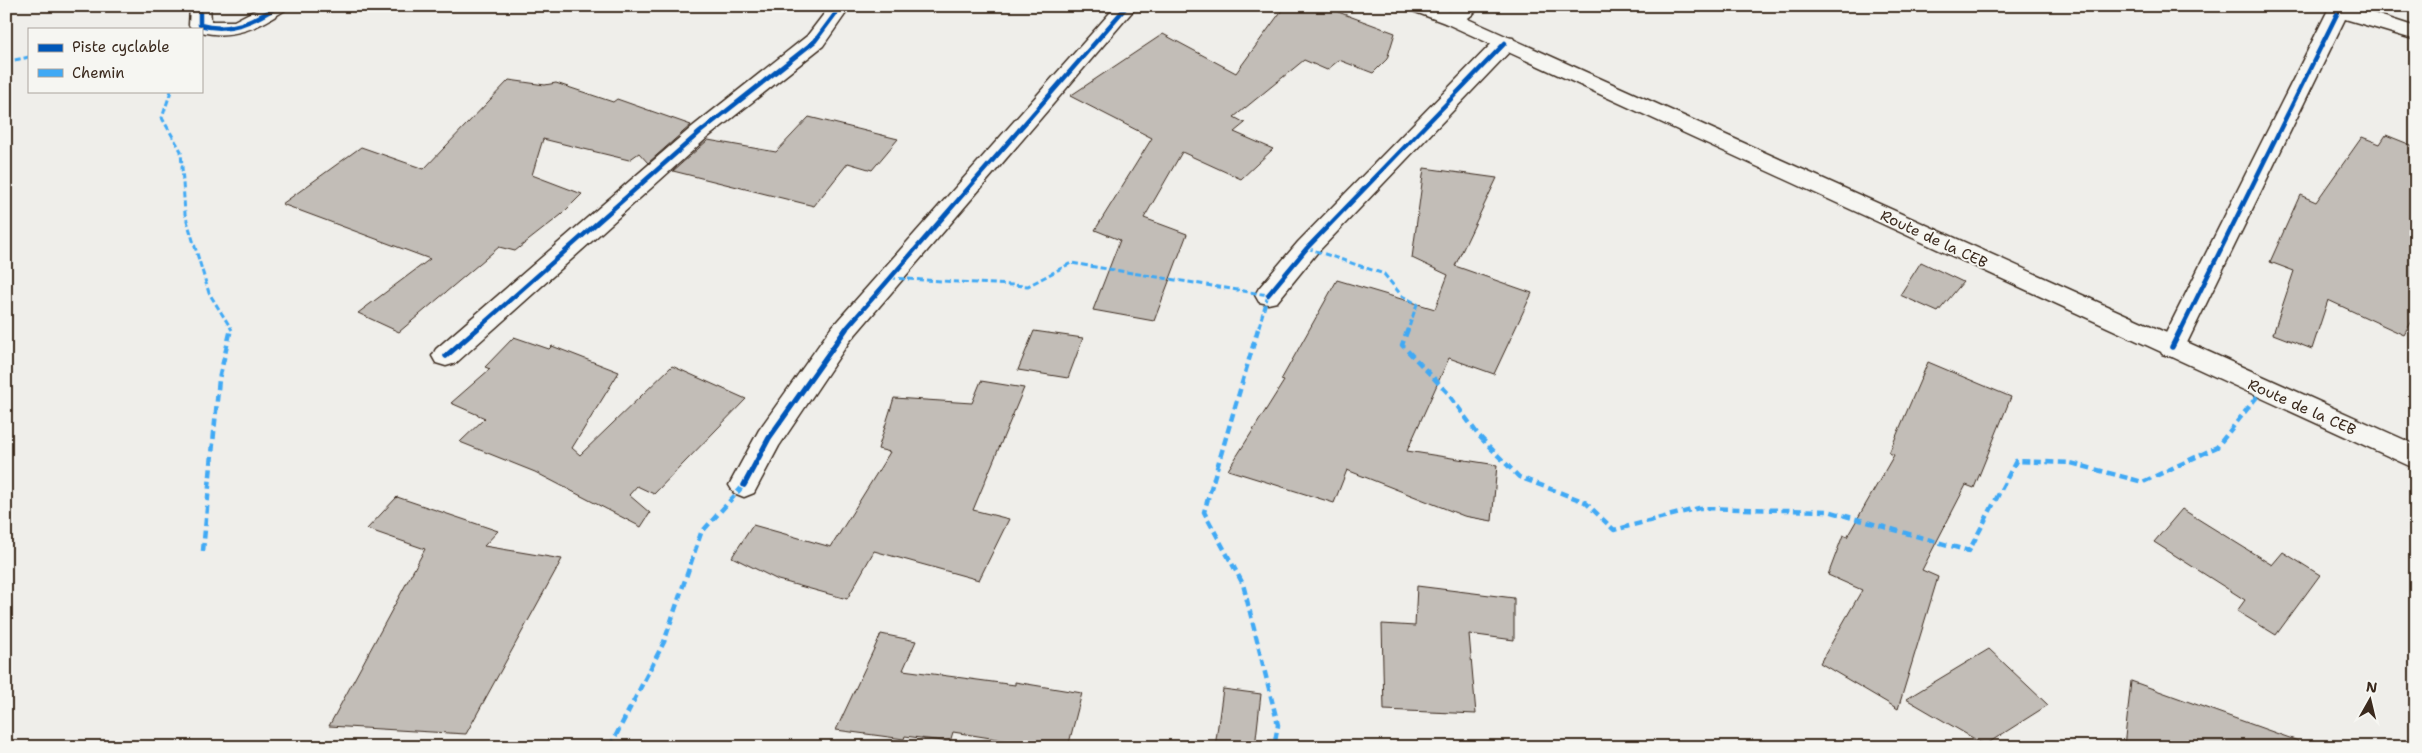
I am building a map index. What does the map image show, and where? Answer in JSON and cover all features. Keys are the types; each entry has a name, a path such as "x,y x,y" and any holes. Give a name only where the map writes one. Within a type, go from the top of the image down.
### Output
{"street":[{"path":"200,6 200,25 209,28 229,28 252,24 278,6"},
{"path":"446,356 700,132 815,41 841,6"},
{"path":"744,485 769,438 840,335 1127,6"},
{"name":"Route de la CEB","path":"1416,6 1461,12 1505,43 2416,458"},
{"path":"2172,347 2340,8 2416,34"},
{"path":"1268,295 1307,248 1505,43"}],"building":[{"path":"1285,6 1322,6 1395,33 1387,59 1373,73 1339,60 1327,70 1304,60 1234,117 1245,123 1234,132 1273,149 1241,179 1182,152 1144,218 1187,234 1154,321 1093,310 1120,240 1095,230 1152,138 1070,96 1163,34 1236,73"},
{"path":"509,80 545,85 556,83 613,102 617,99 691,125 648,163 639,153 629,160 543,139 532,175 582,194 561,215 515,251 499,247 399,332 358,313 430,259 282,204 361,147 424,169"},
{"path":"809,117 898,139 872,170 848,163 814,206 673,171 708,140 776,152"},
{"path":"2386,135 2416,147 2416,314 2404,335 2328,300 2312,349 2273,334 2294,271 2270,262 2300,195 2316,202 2362,137 2380,144"},
{"path":"1424,168 1497,178 1455,266 1532,293 1494,374 1449,358 1407,451 1497,465 1492,521 1464,516 1347,470 1334,503 1228,470 1284,381 1281,380 1337,280 1435,309 1448,275 1412,258"},
{"path":"1921,262 1963,282 1938,312 1900,295"},
{"path":"1034,331 1083,338 1068,378 1018,370"},
{"path":"514,337 549,349 552,346 619,372 572,448 580,455 672,366 746,399 654,494 637,486 629,495 650,513 641,527 535,472 460,442 485,418 451,403 490,369 485,367"},
{"path":"1928,362 2011,397 1974,488 1966,485 1922,570 1938,577 1898,709 1820,663 1862,590 1828,575 1843,535 1847,537 1894,455 1889,453"},
{"path":"981,381 1024,388 973,510 1009,519 979,580 874,551 847,599 778,580 732,557 753,525 831,547 890,452 878,449 894,398 972,403"},
{"path":"397,497 498,531 484,546 562,559 466,734 329,726 425,549 367,529"},
{"path":"2182,509 2272,565 2283,552 2320,575 2276,635 2237,611 2245,600 2154,542"},
{"path":"1417,586 1514,598 1514,640 1469,634 1476,714 1384,710 1382,624 1415,626"},
{"path":"881,634 916,641 903,670 1015,685 1015,682 1082,693 1068,747 1047,747 953,732 950,742 905,736 904,739 836,730"},
{"path":"1989,649 2048,705 1985,745 1906,699"},
{"path":"2131,681 2298,741 2297,747 2124,747"},
{"path":"1223,689 1261,694 1255,747 1215,747"}],"marked path":[{"path":"6,62 28,57"},
{"path":"171,92 162,118 181,151 185,214 209,293 232,330 219,379 203,551"},
{"path":"1307,248 1384,274 1402,296 1417,304 1402,345 1447,392 1479,436 1519,477 1585,502 1614,530 1699,508 1828,511 1969,551 2016,461 2071,463 2143,482 2217,447 2263,389"},
{"path":"890,278 1028,286 1071,263 1268,295 1204,512 1243,584 1278,725 1274,747"},
{"path":"610,747 664,642 701,533 744,485"}],"cycle path":[{"path":"200,6 200,25 221,29 241,26 251,22 278,6"},
{"path":"446,356 700,132 815,41 841,6"},
{"path":"744,485 769,438 840,335 1127,6"},
{"path":"2172,347 2341,6"},
{"path":"1268,295 1307,248 1505,43"}]}
